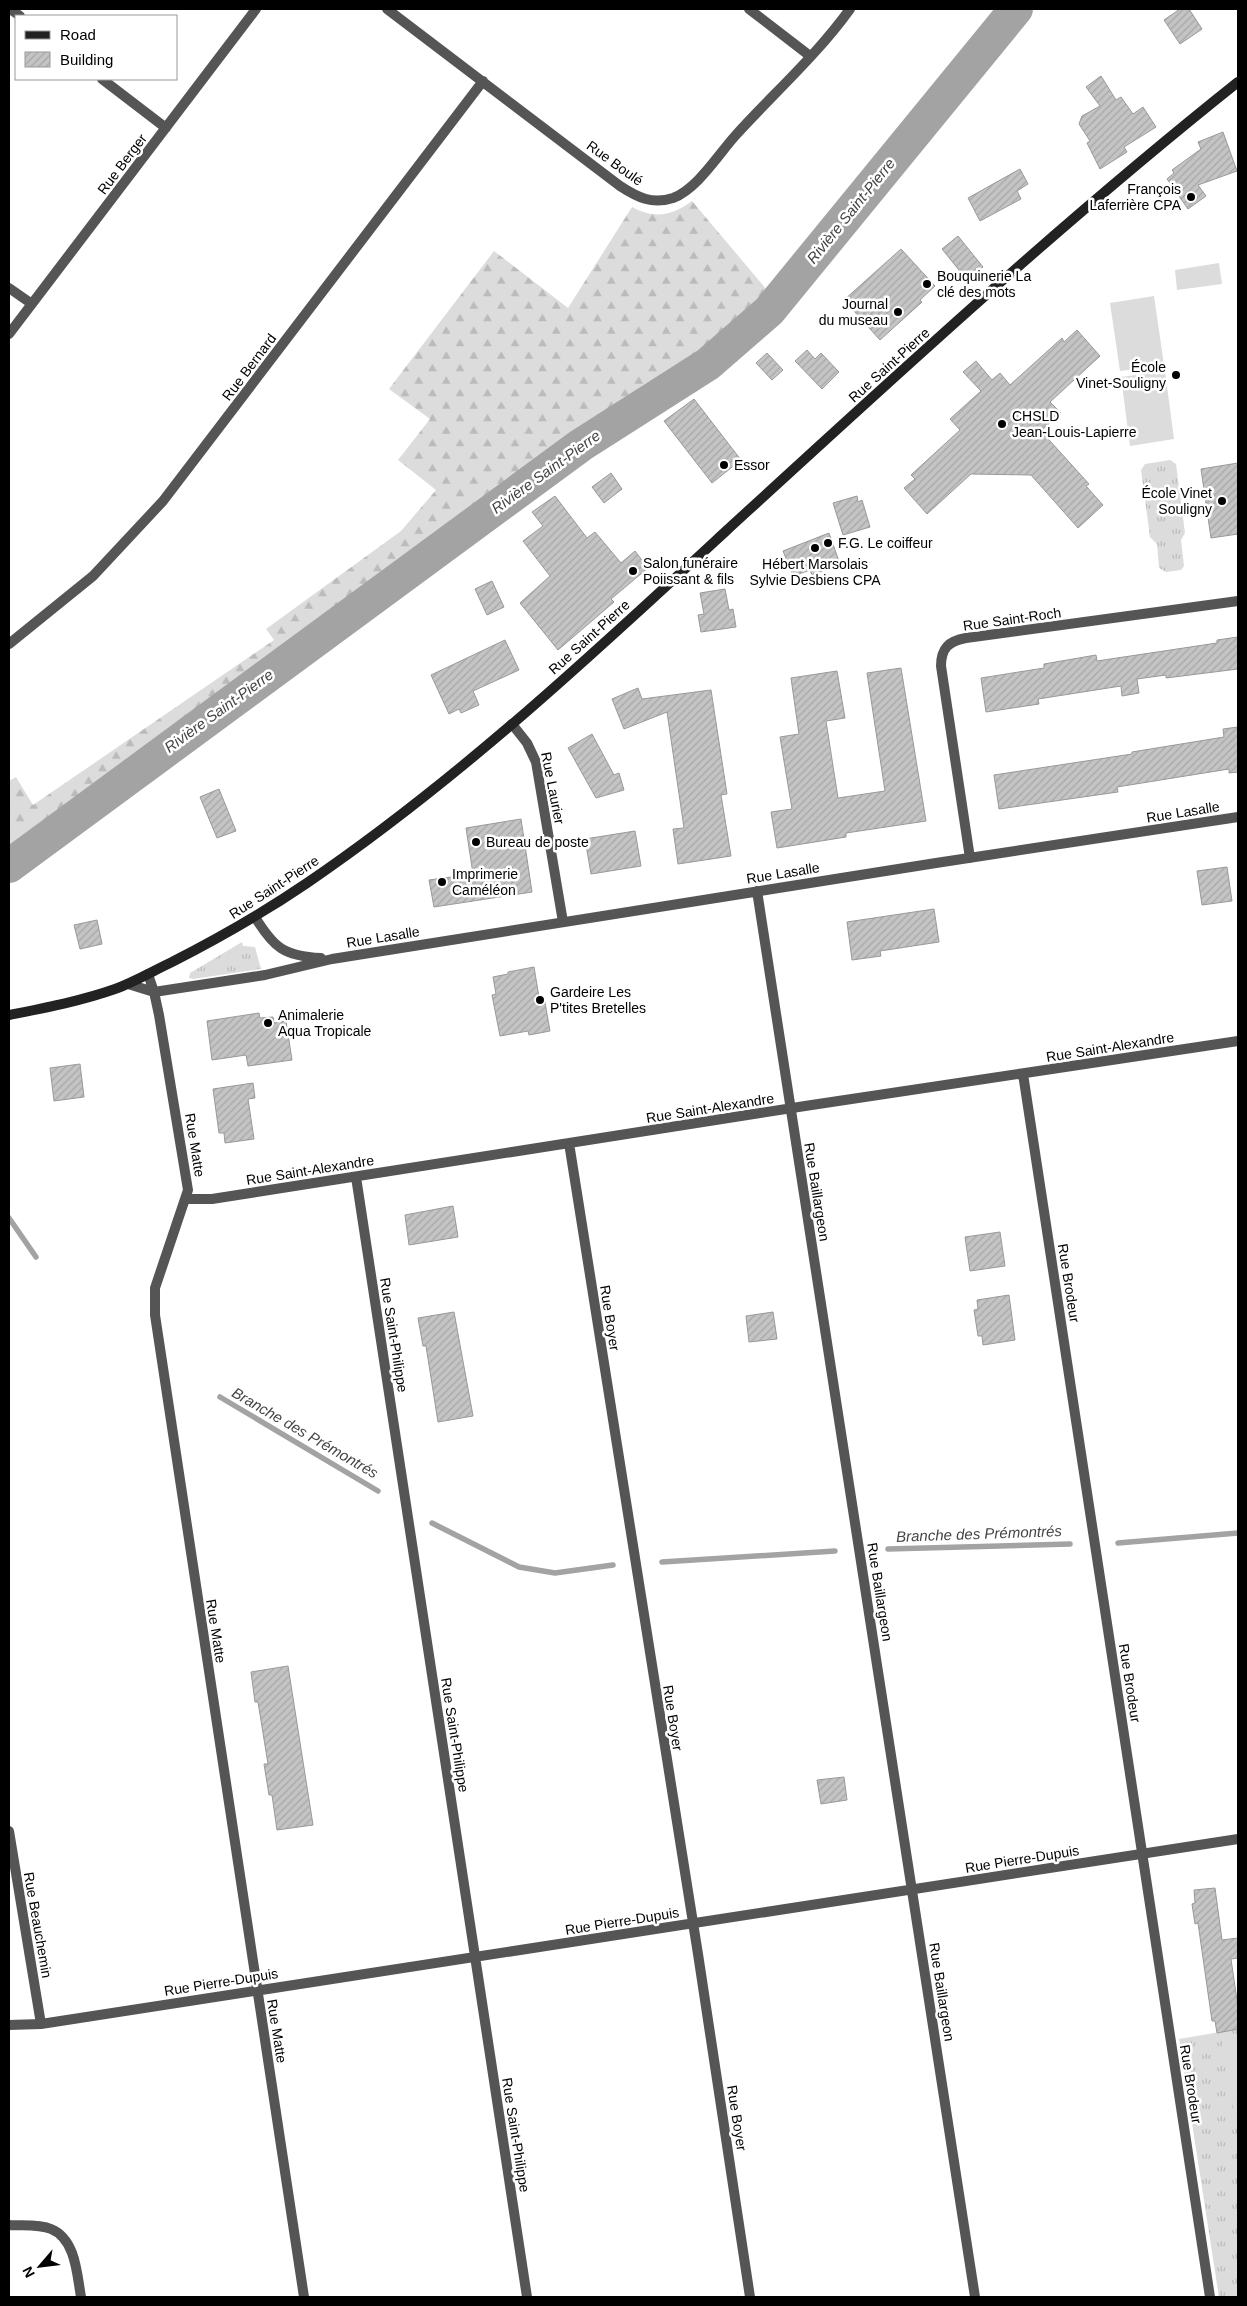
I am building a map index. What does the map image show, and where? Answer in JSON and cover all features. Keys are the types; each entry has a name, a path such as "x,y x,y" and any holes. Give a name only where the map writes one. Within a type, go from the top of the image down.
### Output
{"main road":[{"name":"Rue Saint-Pierre","path":"9,1016 88,997 128,984 207,945 255,917 396,820 512,724 806,459 883,387 1135,167 1238,82"}],"street":[{"name":"Rue Berger","path":"9,334 256,9"},
{"name":"Rue Boulé","path":"387,9 620,186 643,200 653,201 671,199 688,189 833,32 850,9"},
{"path":"749,9 810,56"},
{"path":"103,80 166,128"},
{"name":"Rue Bernard","path":"9,644 93,576 163,501 483,81"},
{"path":"9,288 32,304"},
{"name":"Rue Saint-Roch","path":"970,858 940,666 943,651 947,645 955,640 966,638 1238,601"},
{"name":"Rue Laurier","path":"512,724 528,742 536,762 563,922"},
{"name":"Rue Lasalle","path":"128,984 154,992 279,972 332,959 1238,817"},
{"name":"Rue Baillargeon","path":"757,891 975,2297"},
{"name":"Rue Lasalle","path":"255,917 270,940 279,949 300,957 332,959"},
{"name":"Rue Matte","path":"148,974 154,992 187,1180 186,1199 157,1282 153,1300 256,1991 304,2297"},
{"name":"Rue Saint-Alexandre","path":"186,1199 212,1199 1238,1041"},
{"name":"Rue Brodeur","path":"1023,1074 1210,2297"},
{"name":"Rue Boyer","path":"569,1143 750,2297"},
{"name":"Rue Saint-Philippe","path":"356,1177 527,2297"},
{"name":"Rue Beauchemin","path":"9,1831 41,2024"},
{"name":"Rue Pierre-Dupuis","path":"9,2025 41,2024 1238,1839"},
{"path":"9,2225 44,2227 60,2235 72,2254 81,2297"}],"green space":[{"path":"692,201 772,296 699,353 463,513 9,850 9,781 16,777 33,805 274,640 266,629 401,531 436,490 398,460 430,419 389,389 494,251 568,308 632,207 648,213 663,214 677,210"},
{"path":"1219,263 1222,284 1177,290 1175,270"},
{"path":"1154,296 1164,365 1120,371 1110,303"},
{"path":"1165,371 1174,439 1130,446 1121,377"},
{"path":"1170,460 1176,464 1185,533 1181,540 1184,566 1181,570 1166,572 1159,568 1157,544 1150,537 1141,470 1145,464"},
{"path":"242,942 243,946 255,947 261,969 189,978 190,973"},
{"path":"1238,2029 1238,2297 1219,2297 1179,2039"},
{"path":"1238,2040 1238,2117 1235,2117 1222,2042"}],"building":[{"path":"1180,9 1189,9 1202,29 1180,44 1164,20"},
{"path":"1101,76 1116,100 1121,97 1133,114 1143,107 1156,127 1124,147 1127,152 1100,169 1087,143 1090,141 1079,124 1082,116 1100,106 1086,87"},
{"path":"1223,132 1237,171 1198,185 1206,196 1188,209 1167,179 1174,173 1172,170 1201,149 1198,142"},
{"path":"1020,169 1028,184 1017,191 1021,199 980,221 968,198"},
{"path":"958,236 983,267 967,280 942,249"},
{"path":"901,249 935,286 920,300 922,302 880,340 844,300"},
{"name":"CHSLD Jean-Louis-Lapierre","path":"1077,330 1100,356 1050,402 1061,413 1041,431 1089,484 1086,486 1103,505 1078,528 1031,475 971,474 927,514 904,488 915,479 911,475 960,430 950,419 981,391 963,372 976,361 992,380 1000,373 1010,385 1062,338 1064,342"},
{"path":"807,350 815,359 821,353 839,372 822,389 795,361"},
{"path":"767,353 783,370 772,380 756,363"},
{"path":"694,399 741,460 712,483 664,421"},
{"name":"École Vinet Souligny","path":"1238,463 1238,534 1211,538 1201,469"},
{"path":"611,473 622,489 604,503 592,487"},
{"path":"555,496 587,538 595,532 621,563 635,551 648,568 611,599 614,602 558,650 520,603 550,576 523,541 543,526 532,512"},
{"path":"857,496 858,502 862,500 870,527 843,535 833,503"},
{"path":"829,533 840,564 812,575 810,570 793,576 783,551"},
{"path":"492,581 504,607 487,615 475,589"},
{"path":"725,589 729,610 733,609 736,627 701,632 698,615 704,614 700,593"},
{"path":"1238,637 1238,669 1166,678 1166,675 1137,679 1139,693 1122,696 1121,686 1038,699 1039,704 986,712 981,678 1044,668 1044,664 1096,655 1097,661 1217,643 1217,640"},
{"path":"505,640 519,670 473,691 479,705 461,713 459,709 449,714 431,675"},
{"path":"901,668 926,821 846,833 846,837 777,848 771,812 792,809 780,737 799,734 791,678 837,671 845,718 826,721 838,798 885,791 867,673"},
{"path":"638,688 642,699 711,690 727,794 721,795 731,856 678,864 673,829 684,828 667,712 624,729 612,699"},
{"path":"1238,727 1238,772 1229,773 1229,769 1117,787 1118,792 999,809 994,775 1132,754 1132,752 1224,737 1223,729"},
{"path":"592,734 614,775 619,773 624,790 596,798 568,748"},
{"path":"219,789 236,831 217,838 200,797"},
{"path":"521,819 532,892 434,907 429,880 473,874 466,828"},
{"path":"635,831 641,866 591,874 585,839"},
{"path":"1227,867 1232,901 1202,905 1197,871"},
{"path":"934,909 939,942 880,951 881,956 852,960 847,922"},
{"path":"97,920 102,944 80,949 74,925"},
{"path":"534,967 539,997 544,997 550,1031 529,1035 528,1031 500,1036 492,995 496,994 493,977"},
{"path":"259,1013 260,1018 273,1017 274,1023 286,1021 292,1060 248,1066 246,1055 212,1060 207,1021"},
{"path":"80,1064 84,1097 54,1101 50,1068"},
{"path":"253,1083 255,1098 248,1099 254,1139 225,1143 224,1133 219,1133 213,1089"},
{"path":"453,1206 458,1237 409,1245 405,1215"},
{"path":"1000,1232 1005,1266 970,1271 965,1237"},
{"path":"1009,1295 1015,1340 983,1345 982,1336 978,1336 974,1310 978,1309 977,1300"},
{"path":"454,1312 473,1416 438,1422 426,1346 423,1346 418,1318"},
{"path":"773,1312 777,1339 749,1342 746,1316"},
{"path":"288,1666 313,1825 277,1830 272,1795 269,1795 264,1764 268,1764 258,1702 255,1702 251,1672"},
{"path":"844,1777 847,1800 821,1804 817,1780"},
{"path":"1215,1888 1222,1940 1238,1938 1238,1958 1231,1959 1238,2007 1238,2029 1217,2033 1215,2021 1212,2021 1198,1923 1195,1924 1192,1904 1195,1903 1194,1890"}],"waterway":[{"name":"Rivière Saint-Pierre","path":"9,866 581,445 708,364 769,311 1016,9"},
{"name":"Branche des Prémontrés","path":"9,1218 36,1257"},
{"name":"Branche des Prémontrés","path":"220,1397 378,1491"},
{"name":"Branche des Prémontrés","path":"432,1523 519,1567 555,1573 613,1565"},
{"name":"Branche des Prémontrés","path":"1118,1543 1238,1533"},
{"name":"Branche des Prémontrés","path":"888,1549 1070,1544"},
{"name":"Branche des Prémontrés","path":"662,1562 835,1551"}],"place":[{"name":"François Laferrière CPA","path":"1191,197"},
{"name":"Bouquinerie La clé des mots","path":"927,284"},
{"name":"Journal du museau","path":"898,312"},
{"name":"École Vinet-Souligny","path":"1176,375"},
{"name":"CHSLD Jean-Louis-Lapierre","path":"1002,424"},
{"name":"Essor","path":"724,465"},
{"name":"École Vinet Souligny","path":"1222,501"},
{"name":"F.G. Le coiffeur","path":"828,543"},
{"name":"Hébert Marsolais Sylvie Desbiens CPA","path":"815,548"},
{"name":"Salon funéraire Poiissant & fils","path":"633,571"},
{"name":"Bureau de poste","path":"476,842"},
{"name":"Imprimerie Caméléon","path":"442,882"},
{"name":"Gardeire Les P'tites Bretelles","path":"540,1000"},
{"name":"Animalerie Aqua Tropicale","path":"268,1023"}]}
